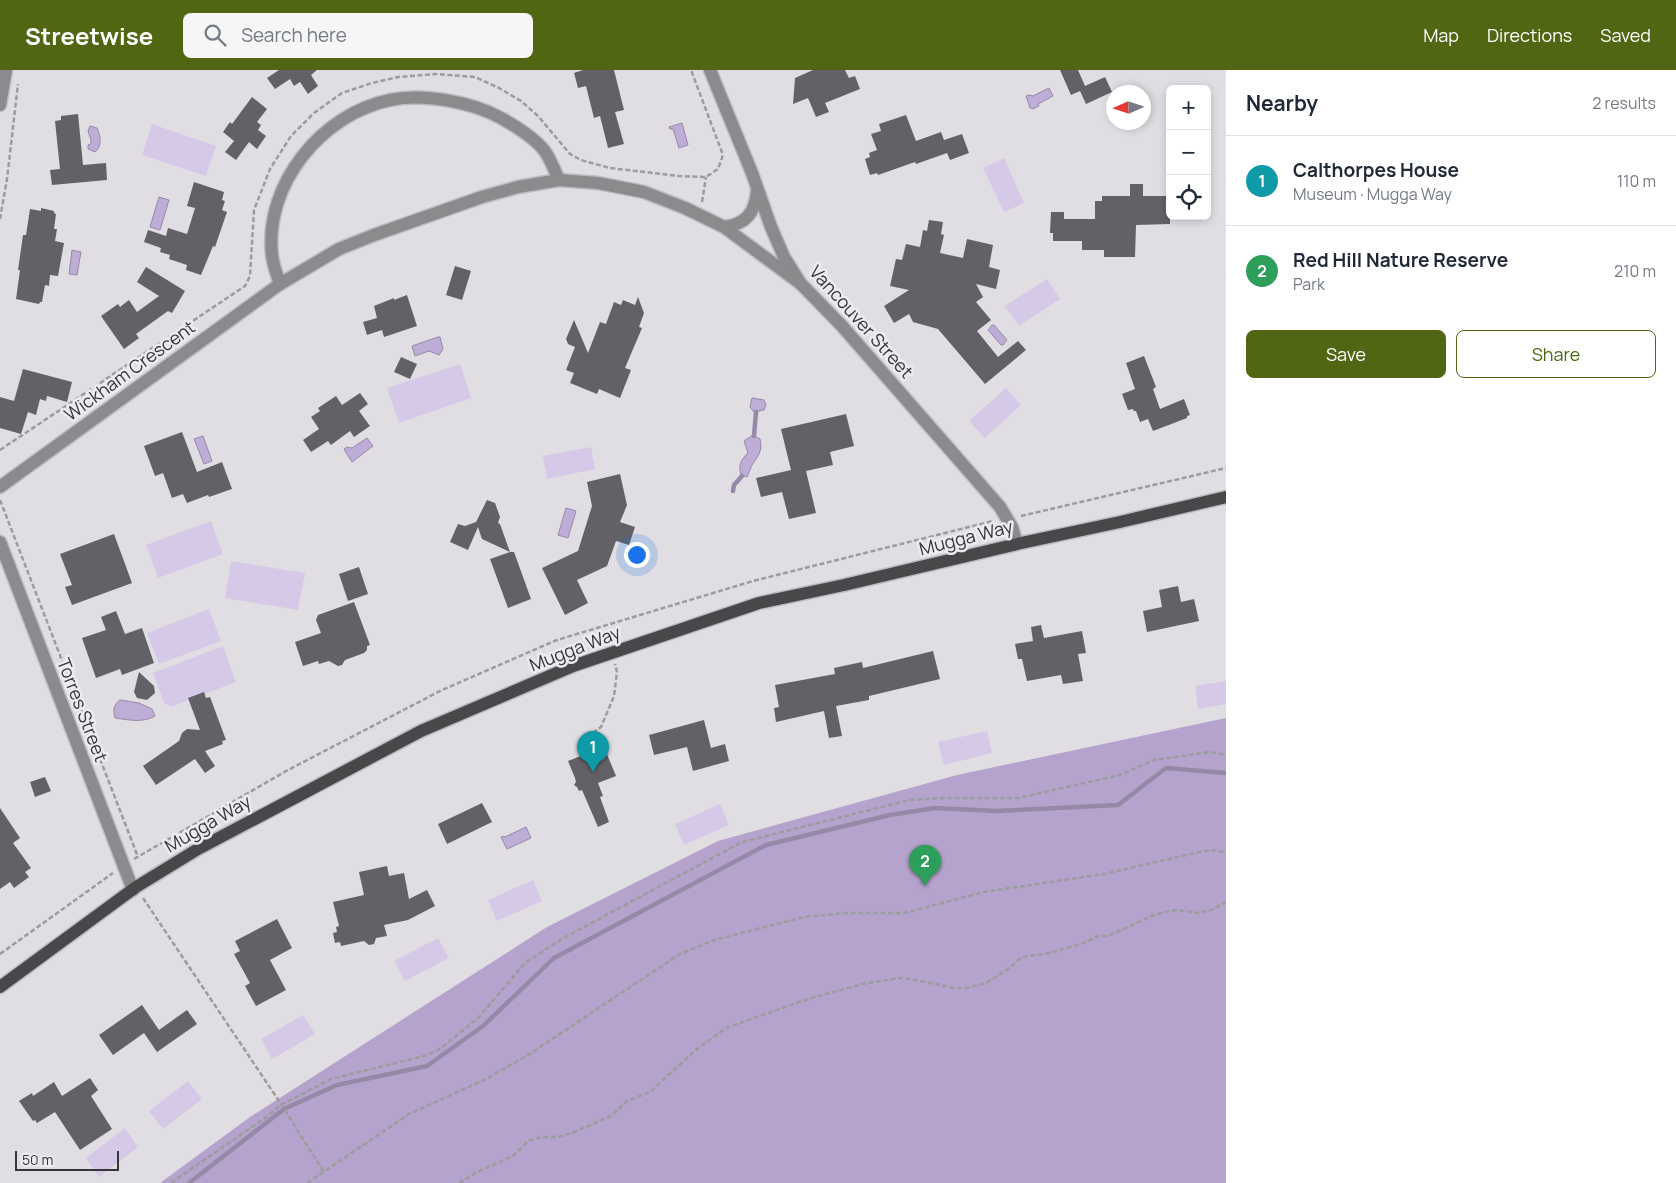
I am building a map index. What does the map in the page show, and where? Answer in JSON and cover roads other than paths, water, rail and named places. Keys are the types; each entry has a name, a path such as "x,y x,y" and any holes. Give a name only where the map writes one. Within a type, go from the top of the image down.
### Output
{"main road":[{"name":"Mugga Way","path":"0,987 134,888 198,849 421,731 573,666 759,603 1120,522 1226,496"}],"street":[{"path":"0,105 6,70"},
{"name":"Vancouver Street","path":"710,70 784,257 801,284 842,326 1000,507 1010,522 1016,544"},
{"path":"280,284 272,255 273,221 282,186 304,154 333,125 366,107 391,99 424,98 456,102 488,110 519,128 545,152 559,180"},
{"name":"Wickham Crescent","path":"0,487 280,284 339,248 482,197 518,187 559,180 598,183 644,192 724,227 801,284"},
{"path":"724,227 738,224 752,212 756,204 757,188"},
{"name":"Torres Street","path":"0,542 134,888"}],"waterway":[{"path":"754,436 756,412"},
{"path":"733,491 734,485 742,476"},
{"path":"189,1183 284,1109 337,1085 427,1066 483,1026 554,958 766,845 890,815 935,808 996,811 1118,805 1166,768 1226,773"}],"place":[{"name":"Calthorpes House","path":"593,772"},
{"name":"Red Hill Nature Reserve","path":"925,886"}]}
